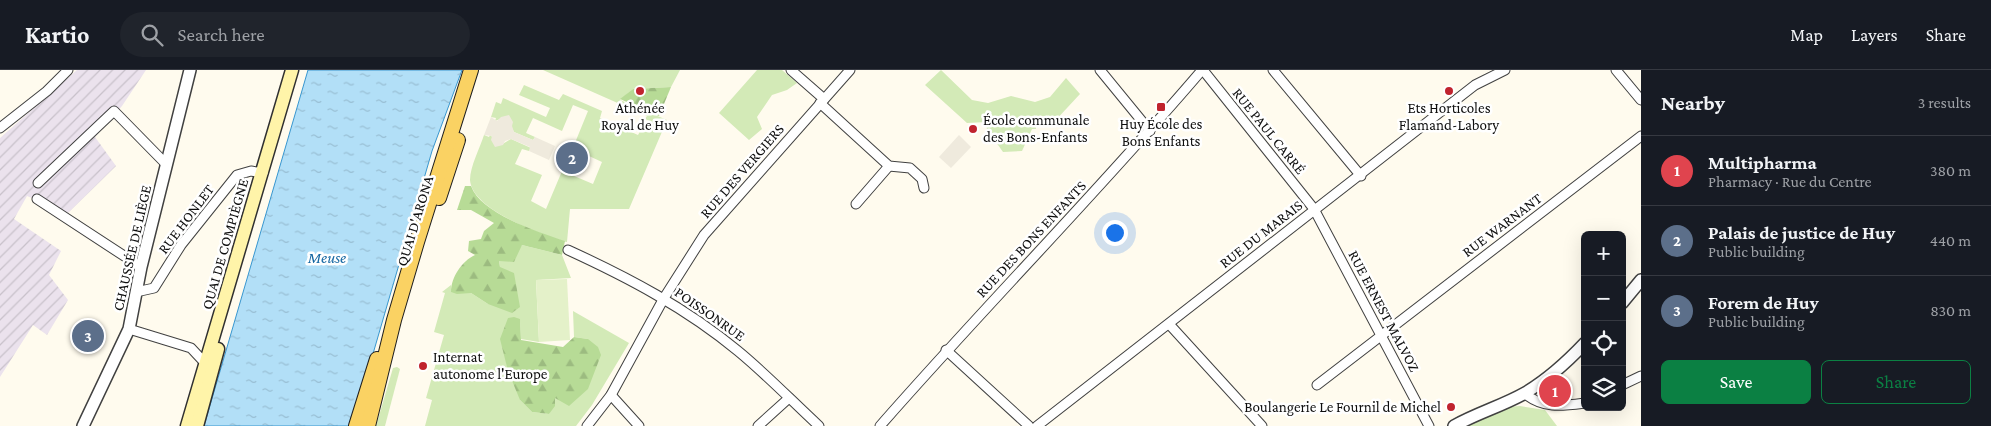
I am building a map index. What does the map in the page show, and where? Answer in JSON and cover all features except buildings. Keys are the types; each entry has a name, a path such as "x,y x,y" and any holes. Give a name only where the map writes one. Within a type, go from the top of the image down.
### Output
{"main road":[{"name":"QUAI DE COMPIÈGNE","path":"187,426 292,70"},
{"name":"QUAI D'ARONA","path":"380,382 394,320 439,167 471,70"},
{"name":"QUAI D'ARONA","path":"368,426 380,382 480,70"},
{"path":"197,426 225,323 222,312"},
{"path":"356,426 386,334 394,320"}],"street":[{"path":"0,128 48,91 68,70"},
{"name":"CHAUSSÉE DE LIÈGE","path":"84,426 129,329 166,164 190,70"},
{"path":"791,70 889,166 910,168 922,179 924,188"},
{"name":"RUE DES VERGIERS","path":"586,426 611,395 664,298 704,235 850,70"},
{"path":"1100,70 1150,131"},
{"name":"RUE DES BONS ENFANTS","path":"880,426 946,350 1150,131 1202,70"},
{"name":"RUE PAUL CARRÉ","path":"1202,70 1314,209"},
{"path":"1273,70 1361,176"},
{"name":"RUE DU MARAIS","path":"1037,426 1476,85 1505,70"},
{"path":"1616,70 1641,100"},
{"path":"38,182 114,111 166,164"},
{"name":"RUE WARNANT","path":"1317,385 1641,136"},
{"path":"856,204 889,166"},
{"name":"RUE HONLET","path":"136,292 154,288 182,245 237,175 251,171 263,173"},
{"path":"37,200 142,267"},
{"name":"RUE ERNEST MALVOZ","path":"1314,209 1429,426"},
{"name":"POISSONRUE","path":"568,250 619,273 664,298 739,351 819,426"},
{"path":"1626,298 1641,280"},
{"path":"1169,324 1262,426"},
{"path":"129,329 192,348 205,363"},
{"path":"1454,426 1477,413 1524,393 1567,362 1581,347"},
{"path":"946,350 1029,426"},
{"path":"1626,383 1641,376"},
{"path":"1537,384 1539,396 1544,404"},
{"path":"1524,393 1534,402 1544,404 1561,406 1581,404"},
{"path":"611,395 639,426"},
{"path":"758,426 789,398"}],"shaded area":[{"path":"77,70 146,70 122,106 95,137 116,166 68,213 27,196 14,219 61,251 49,275 68,300 47,335 33,325 0,377 0,138"},
{"path":"509,115 513,122 514,132 533,140 535,137 555,146 549,160 529,151 530,147 511,139 505,141 503,145 495,147 491,140 492,136 484,135 491,117 497,121 501,117"},
{"path":"959,135 971,147 951,168 939,157"}],"green space":[{"path":"543,70 680,70 671,87 633,89 620,100 667,120 629,209 570,209 567,242 542,234 495,211 482,201 474,191 470,175 484,135 489,137 490,135 501,145 511,139 531,148 529,151 522,149 515,164 542,175 531,201 546,209 565,164 569,166 567,173 593,184 602,162 576,150 574,157 570,155 588,111 573,105 562,131 533,118 526,133 535,137 533,140 514,132 503,118 495,121 496,118 491,117 496,102 501,104 503,98 546,117 550,108 519,95 524,85 559,100 563,94 602,111 600,118 638,135 643,126 649,129 652,122 645,119 647,116"},
{"path":"757,70 782,70 797,83 787,90 772,95 757,117 762,129 749,140 719,113"},
{"path":"941,70 972,100 988,103 1011,96 1035,102 1050,97 1066,78 1080,94 1054,122 1051,120 1036,120 1036,129 1032,129 1022,151 1003,152 991,135 991,131 987,130 986,122 967,123 925,85"},
{"path":"671,87 659,116 620,99 633,89"},
{"path":"465,186 471,186 486,205 512,221 565,241 562,255 522,245 514,262 499,261 500,267 514,273 520,307 512,313 488,304 471,293 457,294 451,292 451,286 458,270 475,255 468,251 469,241 481,239 484,231 494,223 471,210 457,210"},
{"path":"522,245 562,255 571,278 536,280 539,342 521,339 520,320 520,400 532,412 549,414 554,398 557,398 588,339 574,337 573,311 629,343 592,405 576,426 425,426 432,400 426,398 444,335 434,332 445,293 442,292 451,285 451,292 471,293 488,304 500,267 499,261"},
{"path":"567,279 570,340 539,342 536,280"},
{"path":"508,318 520,319 521,340 563,347 574,337 588,339 598,347 601,355 588,389 569,406 555,398 555,406 549,414 532,412 520,400 508,371 500,339"},
{"path":"397,367 400,369 385,426 376,426 393,368"},
{"path":"1520,406 1545,410 1557,426 1464,426 1507,407"}],"water":[{"name":"Meuse","path":"308,70 462,70 432,151 352,426 204,426"}],"place":[{"name":"Athénée Royal de Huy","path":"640,91"},
{"name":"Ets Horticoles Flamand-Labory","path":"1449,91"},
{"name":"Huy École des Bons Enfants","path":"1161,107"},
{"name":"École communale des Bons-Enfants","path":"973,129"},
{"name":"Palais de justice de Huy","path":"572,158"},
{"name":"Forem de Huy","path":"88,336"},
{"name":"Internat autonome l'Europe","path":"423,366"},
{"name":"Multipharma","path":"1555,391"},
{"name":"Boulangerie Le Fournil de Michel","path":"1451,407"}]}
